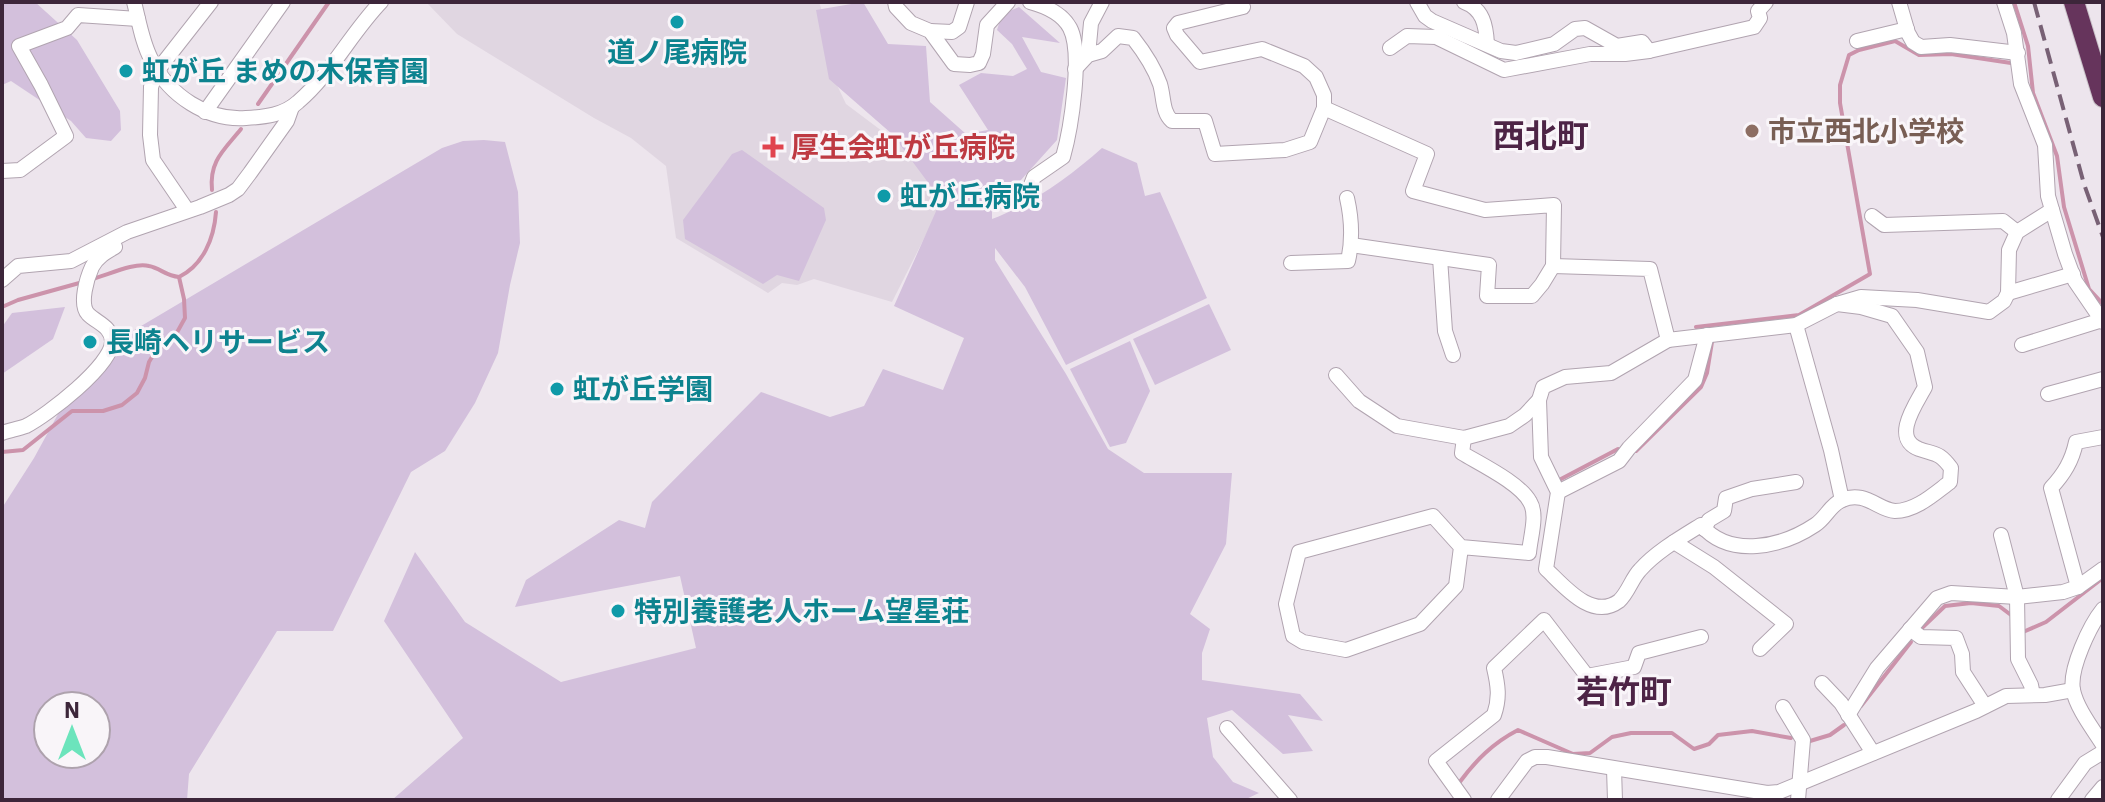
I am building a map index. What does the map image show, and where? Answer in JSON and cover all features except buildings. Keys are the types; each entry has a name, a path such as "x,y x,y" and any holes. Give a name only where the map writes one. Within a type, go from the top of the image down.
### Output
{"highway":[{"path":"2074,2 2096,50 2103,97"}],"street":[{"path":"134,2 151,59 157,71 179,96 205,112 237,119 270,116 292,107 323,76 366,17 381,2"},
{"path":"187,210 153,160 151,87 157,71 211,2"},
{"path":"205,112 283,2"},
{"path":"895,2 911,23 930,31 952,32 959,27 967,2"},
{"path":"930,31 954,64 979,63 987,25 1008,2"},
{"path":"1029,190 1034,177 1063,157 1068,140 1077,57 1070,28 1060,16 1046,6 1030,2"},
{"path":"1088,55 1091,23 1102,2"},
{"path":"1417,2 1432,21 1501,51 1516,53 1554,44 1575,29 1585,28 1617,46 1642,42 1649,51"},
{"path":"1464,2 1480,12 1486,26 1487,44"},
{"path":"1899,2 1913,42 1921,47 1950,45 2018,53"},
{"path":"2004,2 2014,33 2021,84 2045,145 2048,196 2052,210 2073,274 2102,321 2022,345"},
{"path":"1390,48 1407,36 1436,37 1504,70 1590,54 1649,51 1754,27 1760,18 1760,5"},
{"path":"1075,69 1088,55 1102,51 1118,36 1133,38 1148,59 1159,83 1166,116 1172,121 1205,121 1215,154 1285,150 1310,142 1324,108 1324,95 1316,77 1304,66 1262,49 1200,62 1174,28 1178,23 1243,7"},
{"path":"2,171 20,170 66,136 19,46 67,28 78,15 138,19"},
{"path":"1857,41 1907,29"},
{"path":"2,280 18,266 71,261 127,232 200,207 238,189 287,121 292,107"},
{"path":"1324,108 1427,154 1413,191 1485,210 1554,205 1553,266 1532,296 1487,296 1489,265 1351,245"},
{"path":"1291,263 1348,261 1352,218 1347,198"},
{"path":"1837,304 1892,316 1917,352 1925,387 1905,430 1909,442 1916,448 1942,455 1951,468 1950,482 1927,499 1894,511 1871,500 1856,497 1842,500 1816,524 1769,545 1747,547 1727,543 1709,535 1701,525 1640,570 1620,600 1603,608 1590,605 1573,594 1546,569 1558,492 1541,457 1539,400 1543,387 1565,377 1611,373 1668,340 1796,325 1837,304 1861,297 1917,300 1989,312 2004,301 2008,293 2009,250 2017,232 2052,210"},
{"path":"1872,216 1884,225 2003,221 2017,232"},
{"path":"2,433 25,426 52,409 87,379 110,351 112,340 108,331 87,313 86,289 93,266 103,254 125,241 127,232"},
{"path":"1440,258 1445,331 1453,355"},
{"path":"1553,266 1650,269 1668,340"},
{"path":"2008,293 2073,274"},
{"path":"1796,325 1842,500"},
{"path":"1558,492 1619,461 1695,380 1707,335"},
{"path":"1336,375 1359,401 1397,426 1464,438 1509,426 1539,400"},
{"path":"2048,394 2103,379"},
{"path":"1461,547 1456,586 1420,624 1346,650 1303,642 1293,636 1286,604 1299,552 1433,516 1461,547 1529,553 1533,516 1530,502 1513,484 1462,453 1464,438"},
{"path":"2078,587 2051,488 2065,472 2074,455 2076,442 2102,441"},
{"path":"1704,529 1709,520 1724,511 1726,498 1752,489 1796,482"},
{"path":"2001,535 2017,597 2018,659 2033,695"},
{"path":"1674,542 1714,567 1786,624 1760,649"},
{"path":"1848,715 1877,668 1937,598 1951,593 2017,597 2063,592 2078,587 2103,569"},
{"path":"2103,609 2093,622 2083,645 2073,680 2078,703 2103,745"},
{"path":"1464,800 1436,761 1494,715 1499,689 1494,668 1544,620 1587,676 1634,667 1639,653 1701,637"},
{"path":"1910,629 1921,637 1956,638 1962,654 1963,672 1985,706"},
{"path":"1822,683 1841,703 1873,753"},
{"path":"1498,800 1527,761 1535,757 1767,793 1779,792 2006,696 2045,695 2073,690"},
{"path":"1783,707 1803,740 1798,800"},
{"path":"1227,728 1290,800"},
{"path":"2058,800 2085,763 2103,752"},
{"path":"1614,769 1615,800"},
{"path":"2092,800 2103,787"}],"shaded area":[{"path":"2,2 35,2 77,40 120,111 121,130 111,141 86,138 71,121 11,81 2,85"},
{"name":"厚生会虹が丘病院","path":"426,2 819,2 840,66 836,83 846,104 914,155 945,197 892,302 814,279 797,285 782,283 768,293 676,238 666,166 631,138 457,34"},
{"path":"863,2 888,44 926,46 930,102 966,134 988,130 959,85 981,73 1013,76 1027,69 1012,44 997,30 1002,14 1019,7 1060,43 1022,37 1041,72 1066,78 1057,140 992,212 992,219 1050,188 1102,148 1137,163 1145,196 1160,192 1207,298 1066,365 1025,287 995,248 995,260 1066,374 1108,449 1144,473 1232,473 1226,544 1190,614 1210,629 1202,653 1202,680 1300,694 1323,721 1288,715 1313,751 1283,754 1232,710 1207,718 1213,757 1233,782 1259,793 1244,800 392,800 463,738 384,621 415,552 465,622 561,682 696,648 680,576 515,607 526,580 619,520 645,528 652,502 761,392 830,417 864,406 883,369 943,390 964,338 894,306 941,200 892,134 829,79 816,10"},
{"path":"463,141 505,142 518,192 520,243 498,353 475,403 445,451 411,472 333,631 277,631 189,774 187,800 2,800 2,508 34,458 75,383 109,345 442,148"},
{"path":"742,150 824,208 826,220 799,281 777,275 763,284 685,239 683,220 732,154"},
{"path":"1209,304 1231,350 1155,385 1133,339"},
{"path":"65,307 53,339 2,374 2,327 12,313"},
{"path":"1130,341 1150,391 1126,443 1110,447 1070,369"}],"waterway":[{"path":"258,104 329,2"},
{"path":"2014,2 2028,46 2033,93 2057,156 2064,207 2089,289 2103,304"},
{"path":"1696,327 1799,315 1870,274 1840,103 1840,85 1849,55 1895,41 1919,55 1951,54 2011,63"},
{"path":"212,190 215,163 241,129"},
{"path":"2,452 23,450 72,411 103,411 122,405 137,393 155,352 175,336 185,318 179,277 195,266 206,250 216,212"},
{"path":"92,279 143,265 179,277"},
{"path":"2,307 83,282"},
{"path":"1636,451 1701,387 1707,373 1712,342"},
{"path":"1561,479 1618,449"},
{"path":"2023,632 2046,622 2103,578"},
{"path":"1923,627 1945,606 1971,603 1999,606 2011,615"},
{"path":"1861,706 1911,642"},
{"path":"1810,741 1830,735 1844,725"},
{"path":"1459,783 1486,753 1518,730 1573,754 1590,753 1612,737 1631,733 1672,733 1694,749 1709,744 1718,735 1752,731 1791,738"}],"railway":[{"path":"2034,2 2084,184 2103,237"}],"place":[{"name":"道ノ尾病院","path":"677,22"},
{"name":"虹が丘 まめの木保育園","path":"126,71"},
{"name":"市立西北小学校","path":"1752,131"},
{"name":"厚生会虹が丘病院","path":"773,147"},
{"name":"虹が丘病院","path":"884,196"},
{"name":"長崎ヘリサービス","path":"90,342"},
{"name":"虹が丘学園","path":"557,389"},
{"name":"特別養護老人ホーム望星荘","path":"618,611"}],"district":[{"name":"西北町","path":"1541,136"},
{"name":"若竹町","path":"1624,692"}]}
